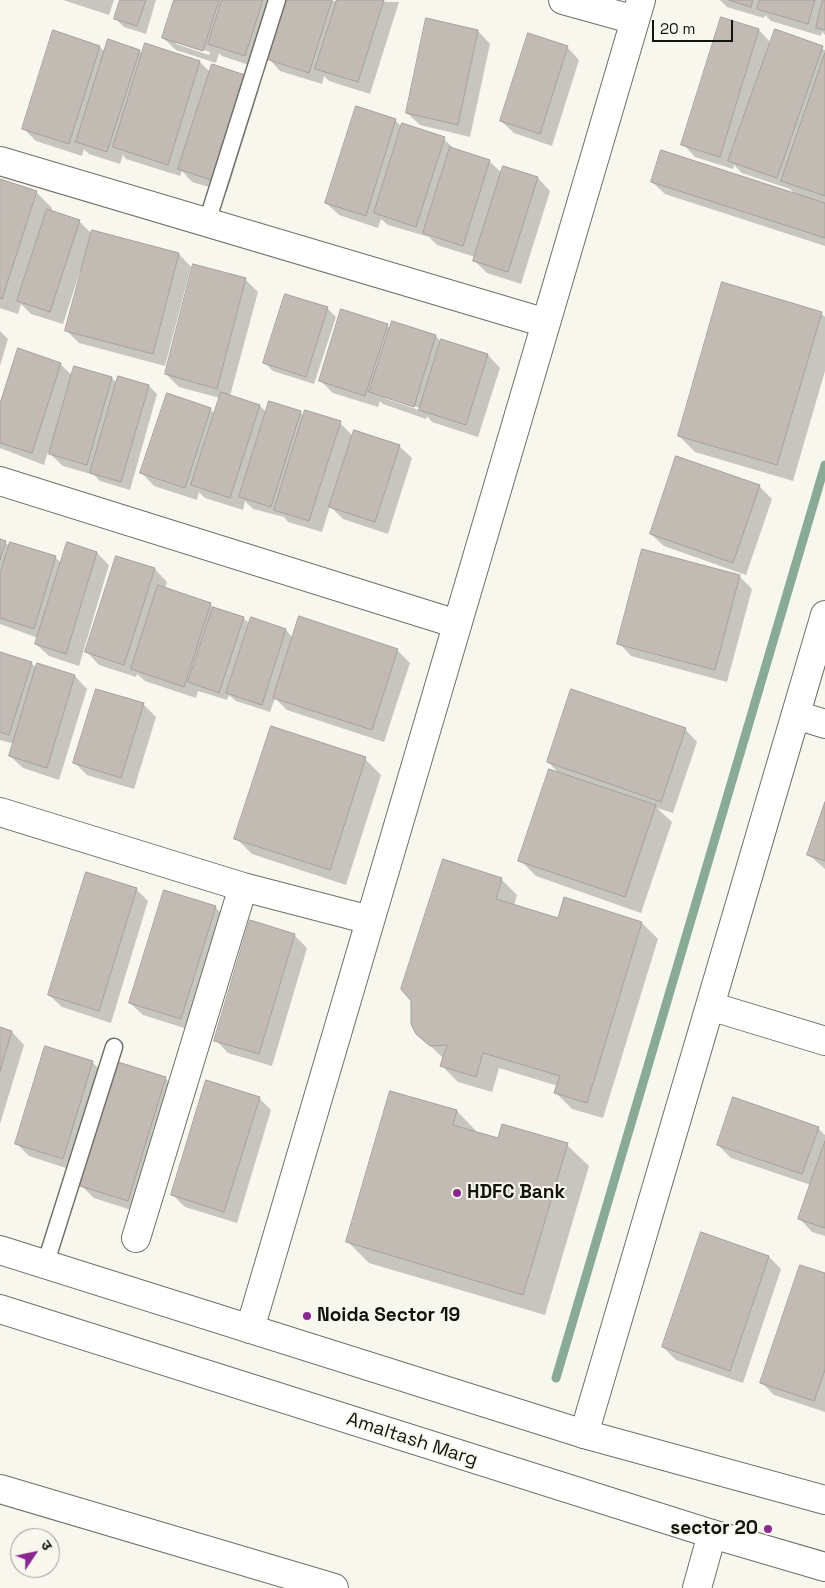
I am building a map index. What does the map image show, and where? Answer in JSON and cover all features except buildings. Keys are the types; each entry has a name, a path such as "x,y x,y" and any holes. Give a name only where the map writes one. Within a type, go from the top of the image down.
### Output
{"street":[{"path":"250,1329 638,10 563,0"},
{"path":"0,161 546,324"},
{"path":"0,481 457,624"},
{"path":"584,1434 825,615"},
{"path":"796,715 825,724"},
{"path":"0,812 243,887 370,920"},
{"path":"136,1238 243,887"},
{"path":"710,1006 825,1041"},
{"path":"0,1250 584,1434 825,1500"},
{"name":"Amaltash Marg","path":"0,1309 712,1534 818,1560"},
{"path":"0,1489 308,1584 334,1588"},
{"path":"697,1588 712,1534"}],"lane":[{"path":"207,222 277,0"},
{"path":"45,1264 114,1048"}],"waterway":[{"path":"556,1378 825,465"}],"place":[{"name":"HDFC Bank","path":"457,1193"},
{"name":"Noida Sector 19","path":"307,1316"},
{"name":"sector 20","path":"768,1529"}]}
